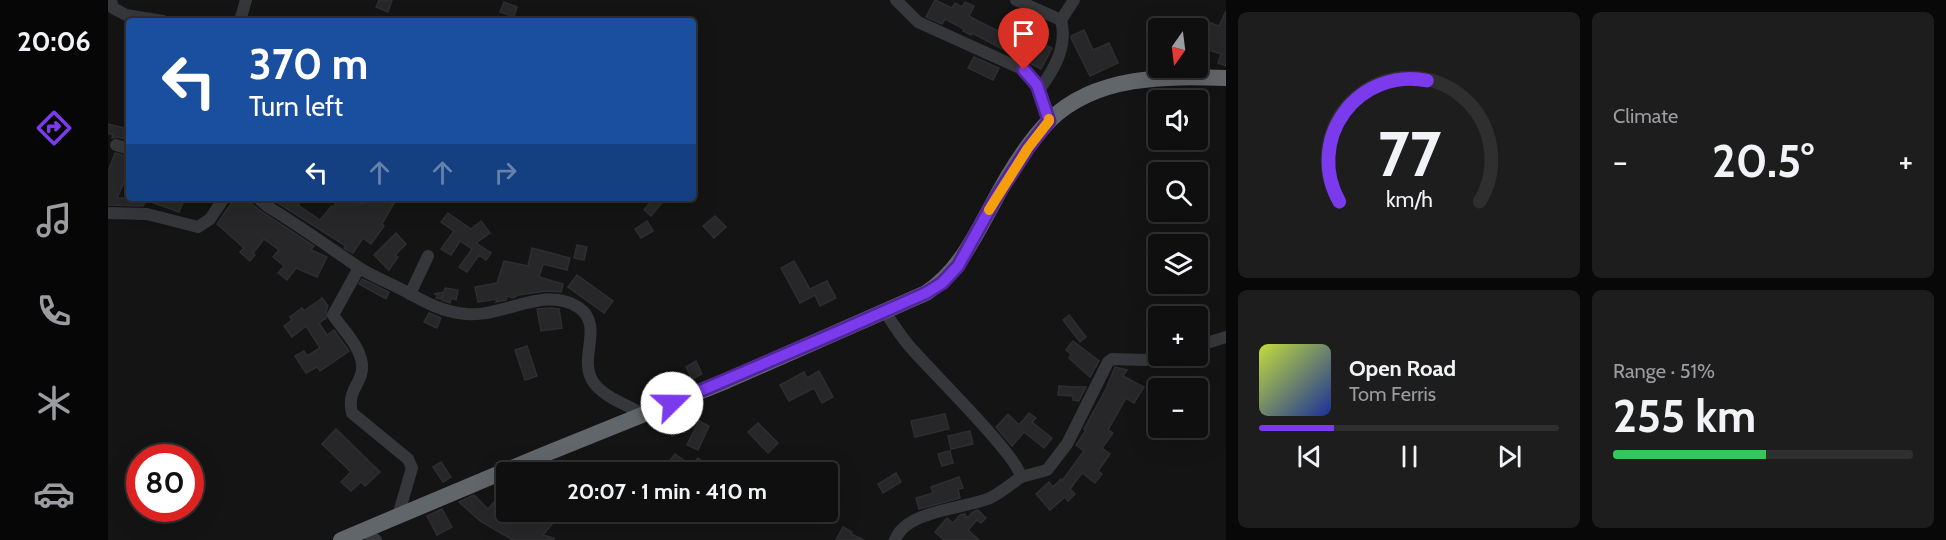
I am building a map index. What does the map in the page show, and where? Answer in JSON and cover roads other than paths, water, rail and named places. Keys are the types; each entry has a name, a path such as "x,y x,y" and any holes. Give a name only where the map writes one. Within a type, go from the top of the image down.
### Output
{"highway":[{"path":"341,540 370,535 398,516 726,381 926,293 942,283 958,266 997,196 1028,148 1049,121 1073,103 1089,93 1149,79 1226,78"}],"street":[{"path":"111,0 113,8 126,15 144,18"},
{"path":"241,18 246,0"},
{"path":"896,0 918,22 1024,70 1037,85 1049,121"},
{"path":"1016,0 1061,20"},
{"path":"1039,90 1060,54 1064,36 1061,20 1074,0"},
{"path":"116,146 126,148"},
{"path":"108,213 147,214 198,227 210,219 222,201"},
{"path":"261,201 359,267 449,312 470,315 542,300 558,300 578,307 590,321 588,366 594,383 608,395 644,414"},
{"path":"410,294 428,256"},
{"path":"359,267 333,315 359,353 362,363 360,377 351,394 352,413 408,459 412,468 398,516"},
{"path":"884,310 909,346 1017,466 1021,477"},
{"path":"1208,343 1226,337"},
{"path":"895,540 899,531 911,522 929,514 990,498 1021,477 1047,470 1067,444 1108,362 1112,359 1148,359"}]}
